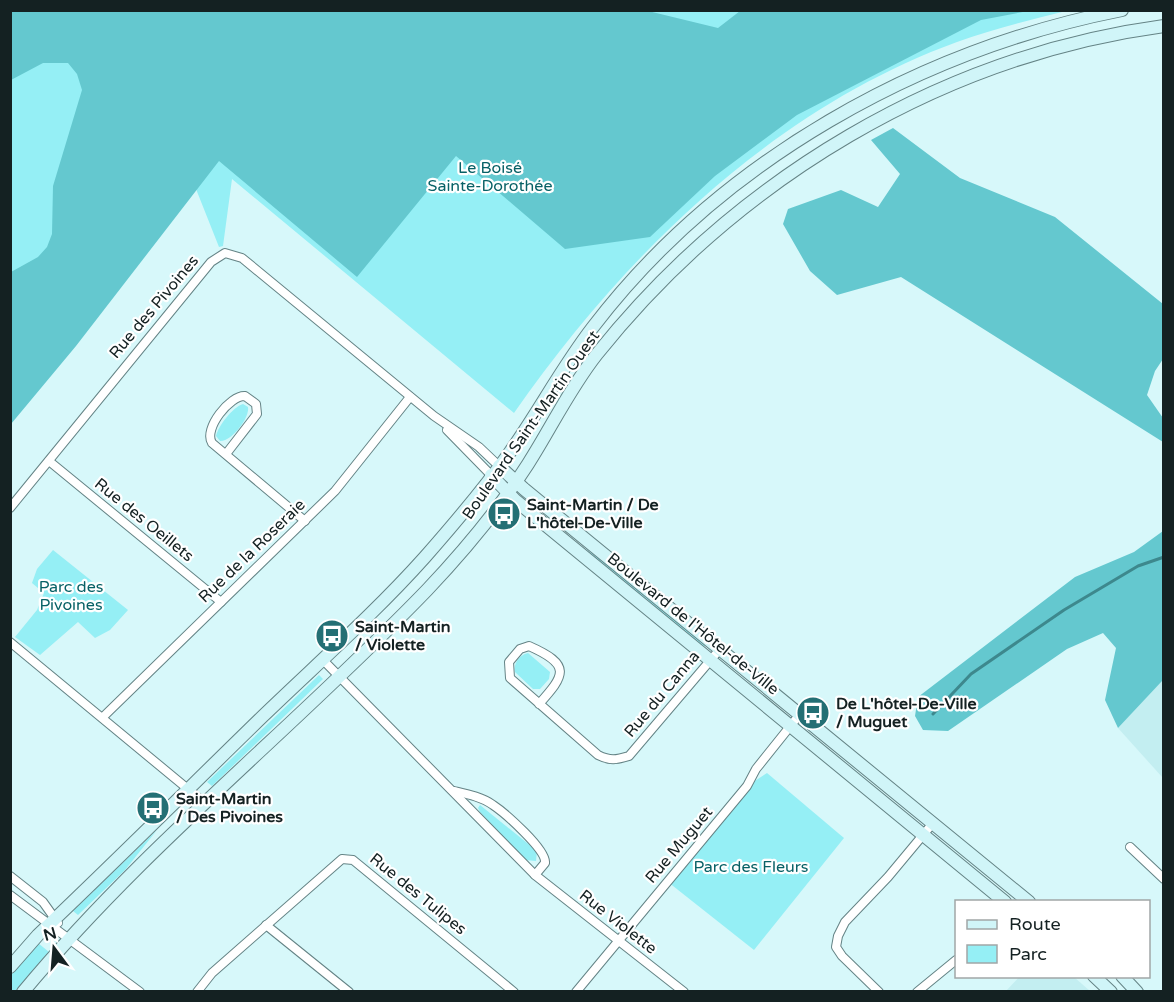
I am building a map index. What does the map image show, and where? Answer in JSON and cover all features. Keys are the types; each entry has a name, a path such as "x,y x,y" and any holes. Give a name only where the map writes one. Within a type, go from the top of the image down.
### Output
{"street":[{"name":"Boulevard Saint-Martin Ouest","path":"10,967 52,922 426,556 495,470 587,335 614,302 684,229 755,171 849,110 935,67 1022,35 1122,10"},
{"name":"Boulevard Saint-Martin Ouest","path":"23,992 69,937 428,589 508,493 582,376 615,333 692,252 783,178 883,117 958,82 1059,47 1164,26"},
{"name":"Rue des Pivoines","path":"10,508 211,262 225,253 242,258 434,416"},
{"path":"226,454 257,414 255,404 245,396 233,401 210,429 210,440 226,454 305,521"},
{"name":"Rue de la Roseraie","path":"103,717 305,521 363,458 410,397"},
{"name":"Boulevard de l'Hôtel-de-Ville","path":"434,416 495,470 516,481 1024,900"},
{"name":"Rue des Oeillets","path":"48,460 221,602"},
{"name":"Boulevard de l'Hôtel-de-Ville","path":"495,470 508,493 1003,900"},
{"path":"10,642 206,804"},
{"name":"Rue du Canna","path":"539,704 560,680 561,673 559,666 529,646 520,649 509,662 507,670 510,678 539,704 598,754 610,760 617,760 629,756 720,649"},
{"name":"Rue Violette","path":"322,659 535,875 684,992"},
{"name":"Rue Muguet","path":"576,992 747,786 756,768 800,714"},
{"name":"Rue Violette","path":"453,791 476,796 493,805 543,851 545,863 535,875"},
{"path":"879,992 842,956 836,947 838,936 845,922 888,877 933,823"},
{"path":"1130,847 1164,879"},
{"name":"Rue des Tulipes","path":"196,992 212,973 342,859 353,860 514,992"},
{"path":"10,876 43,902 52,922"},
{"path":"10,895 52,922 140,992"},
{"path":"266,925 349,992"},
{"path":"917,992 955,962"},
{"path":"1096,978 1111,992"},
{"path":"1124,978 1137,992"}],"shaded area":[{"path":"1163,680 1163,778 1118,728"},
{"path":"1018,978 1075,978 1090,991 1006,991"}],"green space":[{"name":"Le Boisé Sainte-Dorothée","path":"644,10 718,28 740,11 1028,11 981,20 797,115 715,176 650,237 565,249 456,156 357,277 219,161 76,346 11,424 11,272 38,257 47,247 52,234 53,186 82,90 77,74 68,63 43,63 11,80 11,11"},
{"name":"Le Boisé Sainte-Dorothée","path":"11,11 1066,11 971,37 890,71 826,106 765,147 708,193 654,244 557,354 514,413 232,179 223,246 219,247 196,189 11,421"},
{"path":"893,128 960,178 1055,217 1163,304 1163,359 1155,371 1147,395 1163,418 1163,442 901,277 837,295 810,271 783,224 788,209 841,190 878,207 900,174 871,140"},
{"path":"243,404 248,407 248,412 243,423 229,438 220,441 216,436 226,417"},
{"path":"1163,531 1163,680 1118,728 1105,700 1116,648 1103,633 1067,649 948,731 923,730 915,716 918,697 1075,577 1134,552"},
{"path":"584,548 631,580 707,643 703,648"},
{"name":"Parc des Pivoines","path":"53,550 128,610 110,630 95,638 78,622 40,655 15,637 37,610 44,593 32,583 37,569"},
{"path":"528,653 550,672 549,679 540,689 533,689 515,672 517,660"},
{"path":"319,675 323,679 212,786 207,782"},
{"name":"Parc des Fleurs","path":"767,773 844,838 754,950 668,882 747,786"},
{"path":"480,805 537,851 536,861 525,860 480,812 478,808"},
{"path":"157,830 125,870 78,915 73,911"},
{"path":"38,943 49,952 15,991 11,992 11,975"}],"waterway":[{"path":"933,714 971,674 1064,610 1138,566 1164,557"}],"place":[{"name":"Saint-Martin / De L'hôtel-De-Ville","path":"504,514"},
{"name":"Saint-Martin / Violette","path":"332,636"},
{"name":"De L'hôtel-De-Ville / Muguet","path":"813,713"},
{"name":"Saint-Martin / Des Pivoines","path":"153,808"}]}
